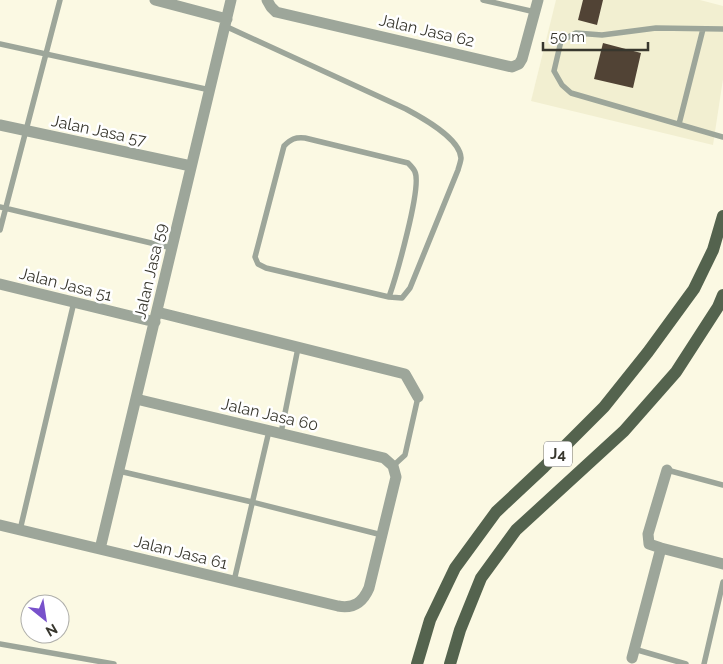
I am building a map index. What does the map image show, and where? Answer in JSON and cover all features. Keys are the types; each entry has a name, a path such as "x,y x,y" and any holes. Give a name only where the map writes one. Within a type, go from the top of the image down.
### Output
{"main road":[{"name":"J4","path":"418,664 430,620 454,568 496,512 544,468 604,407 648,352 694,289 712,250 723,216"},
{"name":"J4","path":"450,664 460,630 482,578 516,530 624,430 669,379 718,307 723,295"}],"street":[{"path":"155,0 226,23"},
{"name":"Jalan Jasa 59","path":"100,549 231,0"},
{"name":"Jalan Jasa 62","path":"267,0 276,12 512,67 522,59 538,0"},
{"name":"Jalan Jasa 57","path":"0,125 192,166"},
{"name":"Jalan Jasa 51","path":"0,284 74,302 156,317 298,348 405,374 418,396"},
{"name":"Jalan Jasa 60","path":"136,399 384,458 393,466"},
{"path":"382,535 396,477 393,466"},
{"path":"668,470 648,534 649,544 723,564"},
{"name":"Jalan Jasa 61","path":"0,525 346,608 356,606 365,597 382,535"},
{"path":"633,654 661,548"}],"lane":[{"path":"0,230 3,208 26,131 60,0"},
{"path":"483,0 535,12"},
{"path":"226,23 406,109 430,122 456,146 461,157 458,170 410,288 402,298 389,297 266,268 258,264 255,257 284,146 298,137 305,138 408,163 415,171 416,179 412,211 389,297"},
{"path":"723,29 656,28 602,35 576,33 561,41 554,71 562,85 571,93 723,137"},
{"path":"679,124 702,29"},
{"path":"0,44 210,90"},
{"path":"3,208 172,248"},
{"path":"20,530 74,302"},
{"path":"281,433 298,348"},
{"path":"393,466 405,455 418,396"},
{"path":"234,581 269,431"},
{"path":"668,470 723,484"},
{"path":"119,471 382,535"},
{"path":"704,664 723,582"},
{"path":"0,644 114,664"},
{"path":"633,654 686,664"}],"shaded area":[{"path":"556,0 700,0 723,6 723,79 713,145 531,101"}],"building":[{"path":"583,0 603,0 597,25 578,20"},
{"path":"603,43 641,53 633,88 594,79"}]}
